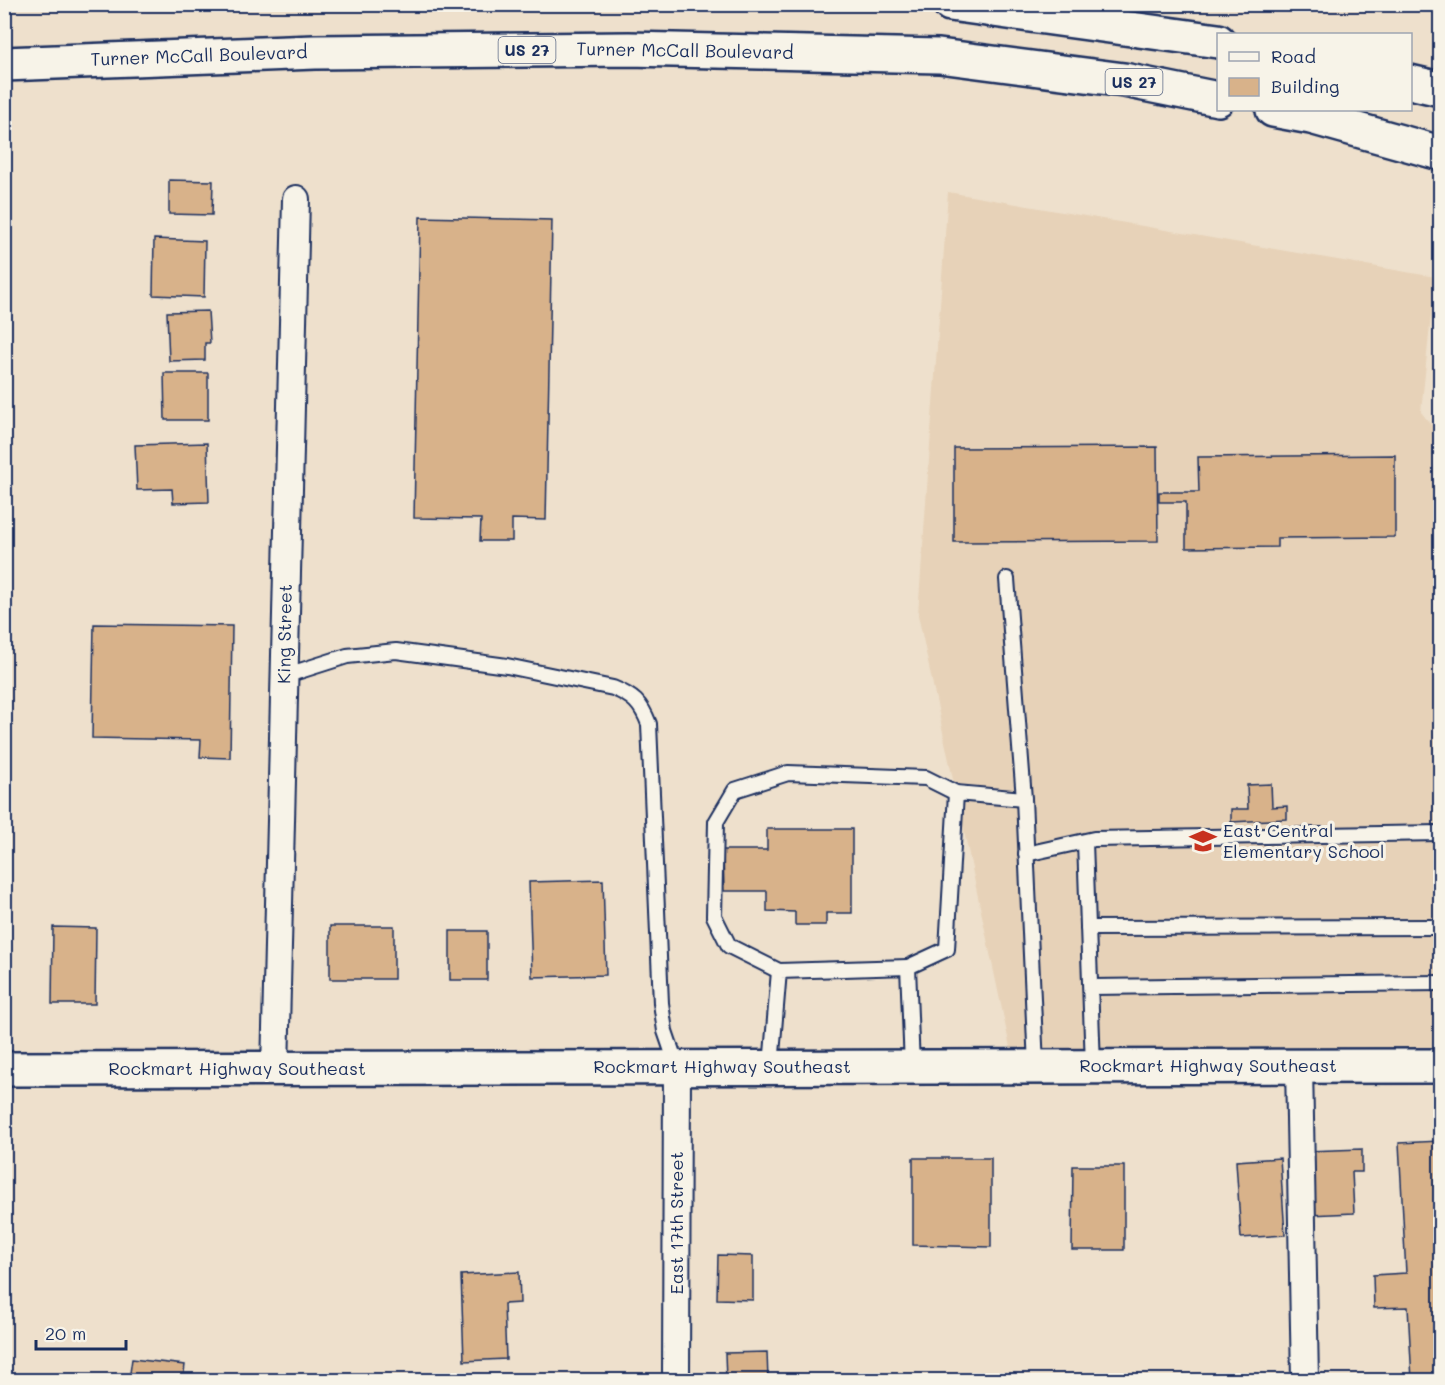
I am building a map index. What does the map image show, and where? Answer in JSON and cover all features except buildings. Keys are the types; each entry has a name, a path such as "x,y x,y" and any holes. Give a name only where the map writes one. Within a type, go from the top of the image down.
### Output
{"main road":[{"path":"950,4 1217,41"},
{"name":"Turner McCall Boulevard","path":"4,64 315,52 583,50 939,56 1124,80 1217,99"},
{"path":"1412,82 1440,89"},
{"path":"1278,111 1311,117 1440,153"},
{"name":"Rockmart Highway Southeast","path":"4,1069 1440,1066"}],"street":[{"name":"King Street","path":"275,1070 296,199"},
{"name":"East 17th Street","path":"676,1380 677,1066"},
{"path":"1299,1066 1305,1380"}],"lane":[{"path":"1007,579 1024,799 1036,1066"},
{"path":"284,676 369,652 432,654 613,687 632,696 642,706 649,723 661,1003 665,1031 677,1066"},
{"path":"956,793 947,949 908,967 778,971 729,946 714,916 716,822 735,790 788,772 926,778 956,793 1024,799"},
{"path":"1026,854 1085,842 1144,837 1440,833"},
{"path":"1085,842 1093,1066"},
{"path":"1088,928 1440,927"},
{"path":"908,967 912,1066"},
{"path":"771,1066 778,971"},
{"path":"1091,987 1440,983"}],"shaded area":[{"name":"East Central Elementary School","path":"948,192 1435,277 1421,412 1440,436 1440,1066 1014,1066 918,615"}],"place":[{"name":"East Central Elementary School","path":"1203,841"}]}
